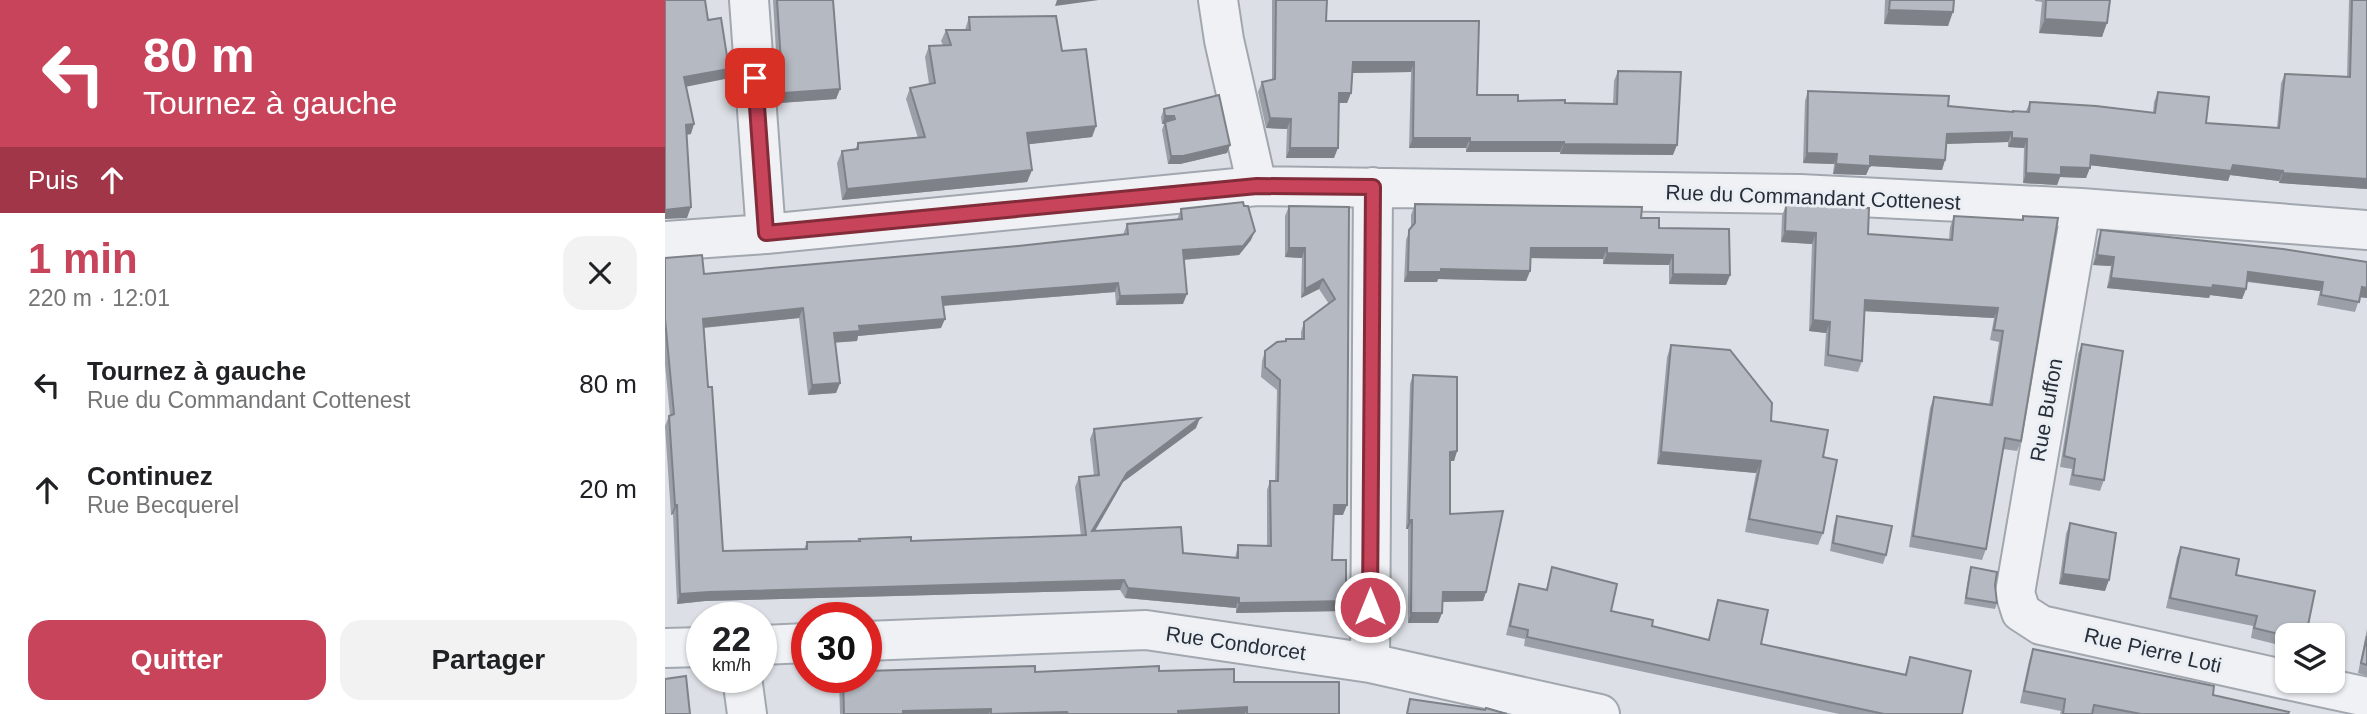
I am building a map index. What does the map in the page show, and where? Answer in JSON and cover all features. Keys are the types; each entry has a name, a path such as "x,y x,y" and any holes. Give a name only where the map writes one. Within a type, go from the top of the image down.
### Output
{"street":[{"path":"750,0 766,233"},
{"path":"1218,0 1224,40 1257,186"},
{"name":"Rue du Commandant Cottenest","path":"665,241 1257,186 1800,194 2081,208 2367,230"},
{"path":"1370,663 1373,187"},
{"name":"Rue Buffon","path":"2021,612 2015,593 2081,208"},
{"name":"Rue Pierre Loti","path":"2021,612 2041,625 2275,677"},
{"name":"Rue Condorcet","path":"882,640 1146,630 1370,663 1600,714"},
{"path":"665,648 686,647"},
{"path":"2345,692 2367,697"},
{"path":"744,693 747,714"}],"building":[{"path":"665,0 705,0 708,20 721,18 729,69 684,77 694,124 686,125 691,207 665,210"},
{"path":"777,0 833,0 840,89 783,93"},
{"path":"1276,0 1327,0 1326,21 1479,21 1477,95 1518,95 1518,101 1565,100 1565,103 1617,104 1618,71 1681,72 1677,145 1470,142 1470,138 1413,138 1414,62 1353,62 1351,93 1339,93 1338,148 1290,148 1291,119 1270,118 1262,82 1275,79"},
{"path":"1890,0 1954,0 1953,12 1889,10"},
{"path":"2046,0 2110,0 2107,23 2045,19"},
{"path":"2352,0 2367,0 2367,179 2283,173 2233,165 2231,171 2091,155 2090,168 2061,167 2061,175 2026,173 2027,139 2012,138 2012,132 1947,134 1945,160 1870,156 1870,166 1836,164 1837,154 1807,153 1808,91 1949,96 1948,106 2013,112 2029,112 2030,102 2155,113 2158,92 2209,97 2206,123 2279,128 2285,74 2350,77"},
{"path":"1056,16 1062,51 1086,49 1096,126 1027,133 1032,170 847,189 842,151 858,149 858,143 925,137 910,88 935,83 929,46 951,45 946,30 970,30 969,17"},
{"path":"1219,95 1230,145 1183,156 1171,156 1165,122 1175,119 1174,116 1165,116 1164,109"},
{"path":"1243,202 1244,206 1248,206 1255,231 1243,246 1183,250 1187,294 1120,296 1118,283 942,297 945,319 859,326 860,331 834,333 840,383 812,385 803,308 703,319 708,387 712,387 723,551 807,549 807,542 860,541 859,539 911,537 911,541 1086,535 1079,477 1099,475 1094,429 1200,418 1127,473 1092,531 1181,527 1183,553 1238,558 1238,545 1271,546 1270,481 1278,481 1280,380 1265,367 1265,351 1286,339 1304,339 1304,322 1335,299 1323,279 1305,289 1305,248 1289,248 1289,206 1349,207 1347,505 1334,505 1332,560 1346,560 1346,601 1239,603 1239,598 1128,588 1124,580 680,594 677,505 669,416 674,414 665,319 665,258 702,255 704,274 1018,246 1128,234 1127,224 1182,219 1181,209"},
{"path":"1415,204 1642,207 1641,218 1659,218 1659,228 1729,229 1730,275 1673,274 1673,255 1607,253 1607,248 1531,248 1530,271 1441,269 1441,272 1408,272 1409,230 1415,223"},
{"path":"1786,205 1869,208 1868,234 1952,240 1954,216 2023,220 2023,216 2058,218 2021,441 2005,438 1986,549 1913,536 1934,397 1992,405 2003,331 1994,330 1998,308 1865,300 1862,361 1828,355 1830,322 1813,320 1816,233 1785,231"},
{"path":"2101,230 2283,249 2367,262 2367,288 2362,287 2359,302 2321,295 2323,282 2248,272 2246,289 2111,278 2114,257 2097,255"},
{"path":"2082,344 2123,351 2104,480 2073,475 2075,459 2064,456"},
{"path":"1671,345 1730,350 1772,403 1771,421 1828,430 1823,457 1837,460 1823,533 1749,519 1761,461 1661,452"},
{"path":"1413,375 1457,377 1457,451 1450,452 1450,514 1503,511 1486,592 1443,592 1442,613 1411,613 1412,520 1409,520"},
{"path":"1837,516 1892,526 1886,555 1833,543"},
{"path":"2070,523 2116,533 2109,580 2063,574"},
{"path":"2181,547 2239,559 2236,575 2315,591 2308,623 2275,623 2275,633 2254,628 2257,616 2170,598"},
{"path":"1552,567 1617,584 1611,611 1653,620 1652,626 1709,640 1718,600 1768,610 1761,644 1906,675 1910,657 1971,671 1962,714 1884,714 1527,637 1528,630 1510,626 1519,584 1547,590"},
{"path":"1971,567 1997,572 1997,603 1966,598"},
{"path":"2367,636 2367,665 2361,663"},
{"path":"2033,649 2214,686 2213,695 2289,712 2141,714 2094,705 2092,714 2063,714 2065,699 2024,691"},
{"path":"1035,666 1035,672 1159,666 1159,671 1234,669 1234,682 1339,682 1339,714 1247,714 1247,707 1178,711 1178,714 991,714 991,709 844,714 843,693 882,693 882,671"},
{"path":"686,676 690,714 665,714 665,679"},
{"path":"1410,699 1485,710 1486,708 1507,714 1407,714"}],"route":[{"path":"755,78 766,233 1257,186 1373,187 1370,607"}]}
